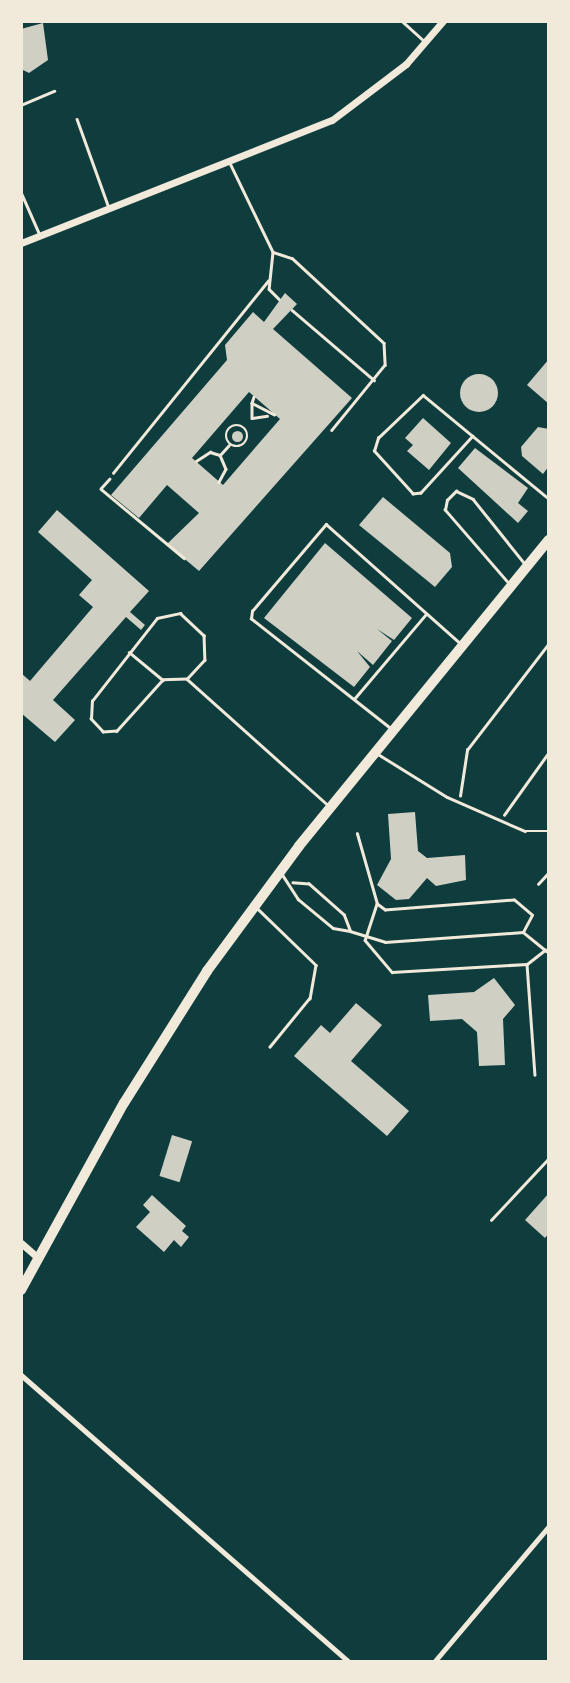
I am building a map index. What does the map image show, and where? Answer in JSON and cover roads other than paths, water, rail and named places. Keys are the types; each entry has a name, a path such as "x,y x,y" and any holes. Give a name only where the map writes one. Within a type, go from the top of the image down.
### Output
{"highway":[{"path":"21,1290 165,1036 255,906 330,807 549,540"}],"street":[{"path":"21,243 230,163 332,120 382,85 443,21"},
{"path":"21,1243 38,1258"},
{"path":"21,1375 349,1662"},
{"path":"434,1662 548,1528"}],"lane":[{"path":"402,21 425,42"},
{"path":"21,105 54,90"},
{"path":"77,119 109,209"},
{"path":"21,142 21,165"},
{"path":"113,473 268,281 273,252 230,163"},
{"path":"21,192 40,235"},
{"path":"273,252 292,258 384,342 385,365 332,430"},
{"path":"268,281 279,299"},
{"path":"292,310 374,380"},
{"path":"473,436 421,494 413,494 374,451 377,438 423,395 473,436 549,499"},
{"path":"511,587 445,510 447,500 456,491 473,499 527,566"},
{"path":"393,730 251,619 252,611 326,524 463,645"},
{"path":"129,652 163,680 187,679 205,660 204,635 180,613 157,618 129,652 92,701 92,719 103,732 117,731 163,680"},
{"path":"354,700 426,614"},
{"path":"187,679 330,807"},
{"path":"375,752 459,802 525,831 549,831"},
{"path":"356,834 377,904 365,940"},
{"path":"279,872 293,883 298,899 333,928 350,931 365,940 391,972 527,964 545,950"},
{"path":"538,884 549,872"},
{"path":"293,883 309,884 344,915 350,931"},
{"path":"377,904 385,910 523,902 532,915 523,932"},
{"path":"255,906 316,965 310,998 270,1047"},
{"path":"365,940 523,932 549,953"},
{"path":"527,964 535,1075"},
{"path":"491,1220 549,1158"}]}
